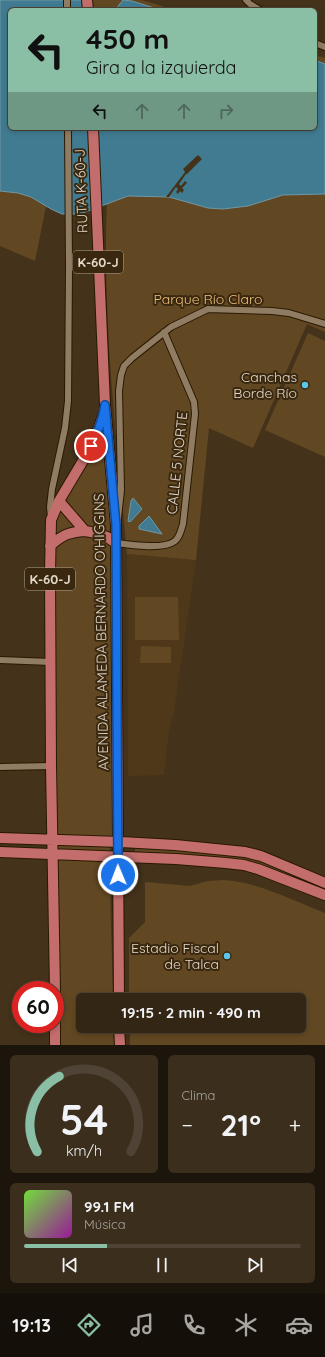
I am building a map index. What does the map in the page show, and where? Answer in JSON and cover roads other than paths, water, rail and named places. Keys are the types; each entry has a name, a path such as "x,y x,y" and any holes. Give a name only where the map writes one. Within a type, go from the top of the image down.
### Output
{"main road":[{"name":"RUTA K-60-J","path":"93,130 105,401"},
{"name":"K-60-J","path":"53,840 51,766 51,520 59,501 84,459 97,433 104,414 105,401"},
{"name":"AVENIDA ALAMEDA BERNARDO O'HIGGINS","path":"105,401 116,525 119,993"},
{"path":"59,501 85,531"},
{"path":"50,546 64,535 85,531 96,532 116,543"},
{"path":"0,838 175,845 245,852 261,856 325,883"},
{"path":"53,840 55,981"},
{"path":"0,852 176,859 244,865 325,896"},
{"path":"55,1033 55,1045"},
{"path":"119,1033 120,1045"}],"street":[{"path":"246,0 257,8"},
{"path":"51,520 50,507 52,489 65,428 68,401 68,130"},
{"path":"116,525 121,503 119,391 124,366 132,358 171,327 208,309 289,313 325,324"},
{"name":"CALLE 5 NORTE","path":"116,543 160,546 168,544 175,541 183,524 195,414 194,402 164,332"},
{"path":"52,489 59,501"},
{"path":"0,660 51,662"},
{"path":"0,767 51,766"}],"water":[{"path":"0,0 84,0 85,8 8,8 8,130 317,130 317,61 325,64 325,194 283,195 248,206 223,209 208,208 169,197 128,196 80,214 62,214 31,197 18,193 0,191"},
{"path":"123,0 132,1 155,8 117,8"},
{"path":"133,498 142,509 130,522 128,521 131,501"},
{"path":"149,516 162,534 139,529 139,526"}],"place":[{"name":"Canchas Borde Río","path":"305,385"},
{"name":"Estadio Fiscal de Talca","path":"227,956"}],"park label":[{"name":"Parque Río Claro","path":"208,299"}]}
